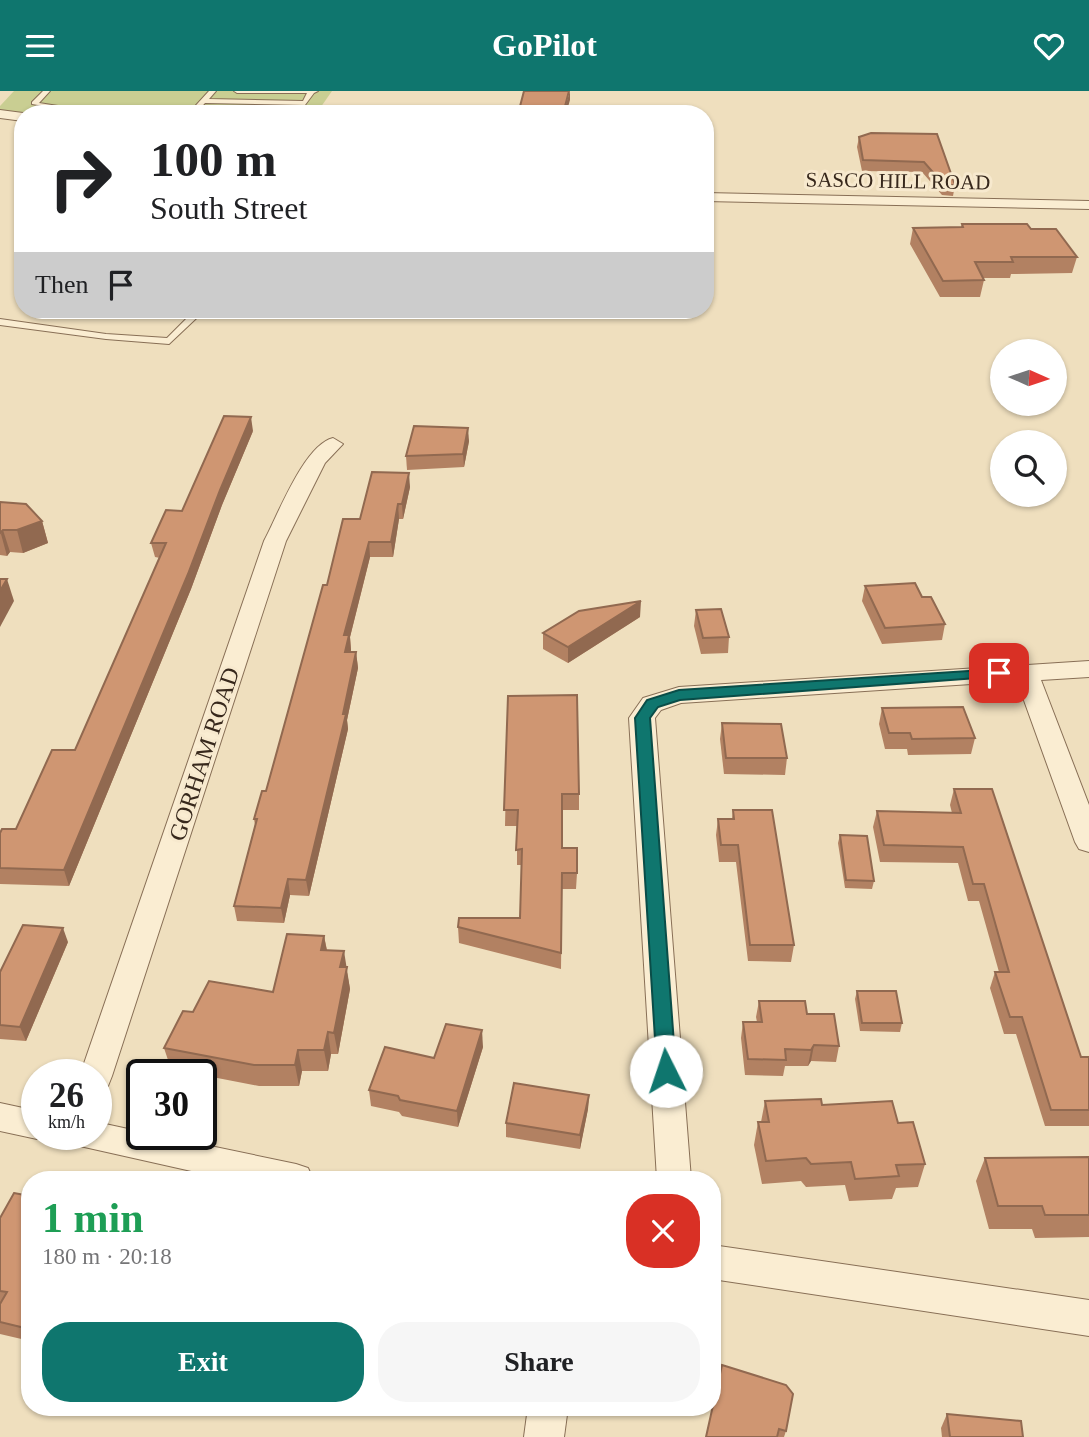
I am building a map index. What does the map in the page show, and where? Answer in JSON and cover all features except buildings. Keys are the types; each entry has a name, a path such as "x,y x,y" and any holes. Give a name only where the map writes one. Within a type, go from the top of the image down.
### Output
{"street":[{"name":"SASCO HILL ROAD","path":"714,197 1089,205"},
{"name":"GORHAM ROAD","path":"102,1059 275,541 316,460 333,444"},
{"path":"673,1171 642,718 652,704 679,695 1089,669"},
{"path":"1026,671 1089,842"},
{"path":"0,1117 21,1122"},
{"path":"112,1140 258,1171"},
{"path":"721,1263 1089,1318"},
{"path":"544,1437 547,1416"}],"lane":[{"path":"37,105 34,103 36,99 47,91"},
{"path":"201,105 213,91"},
{"path":"237,91 313,92"},
{"path":"205,101 305,103 313,92"},
{"path":"0,322 112,338 169,341 191,319"}],"green space":[{"path":"14,91 332,91 322,105 14,105 14,112 0,112 0,106"}],"route":[{"path":"666,1071 642,718 652,704 679,695 999,673"}]}
